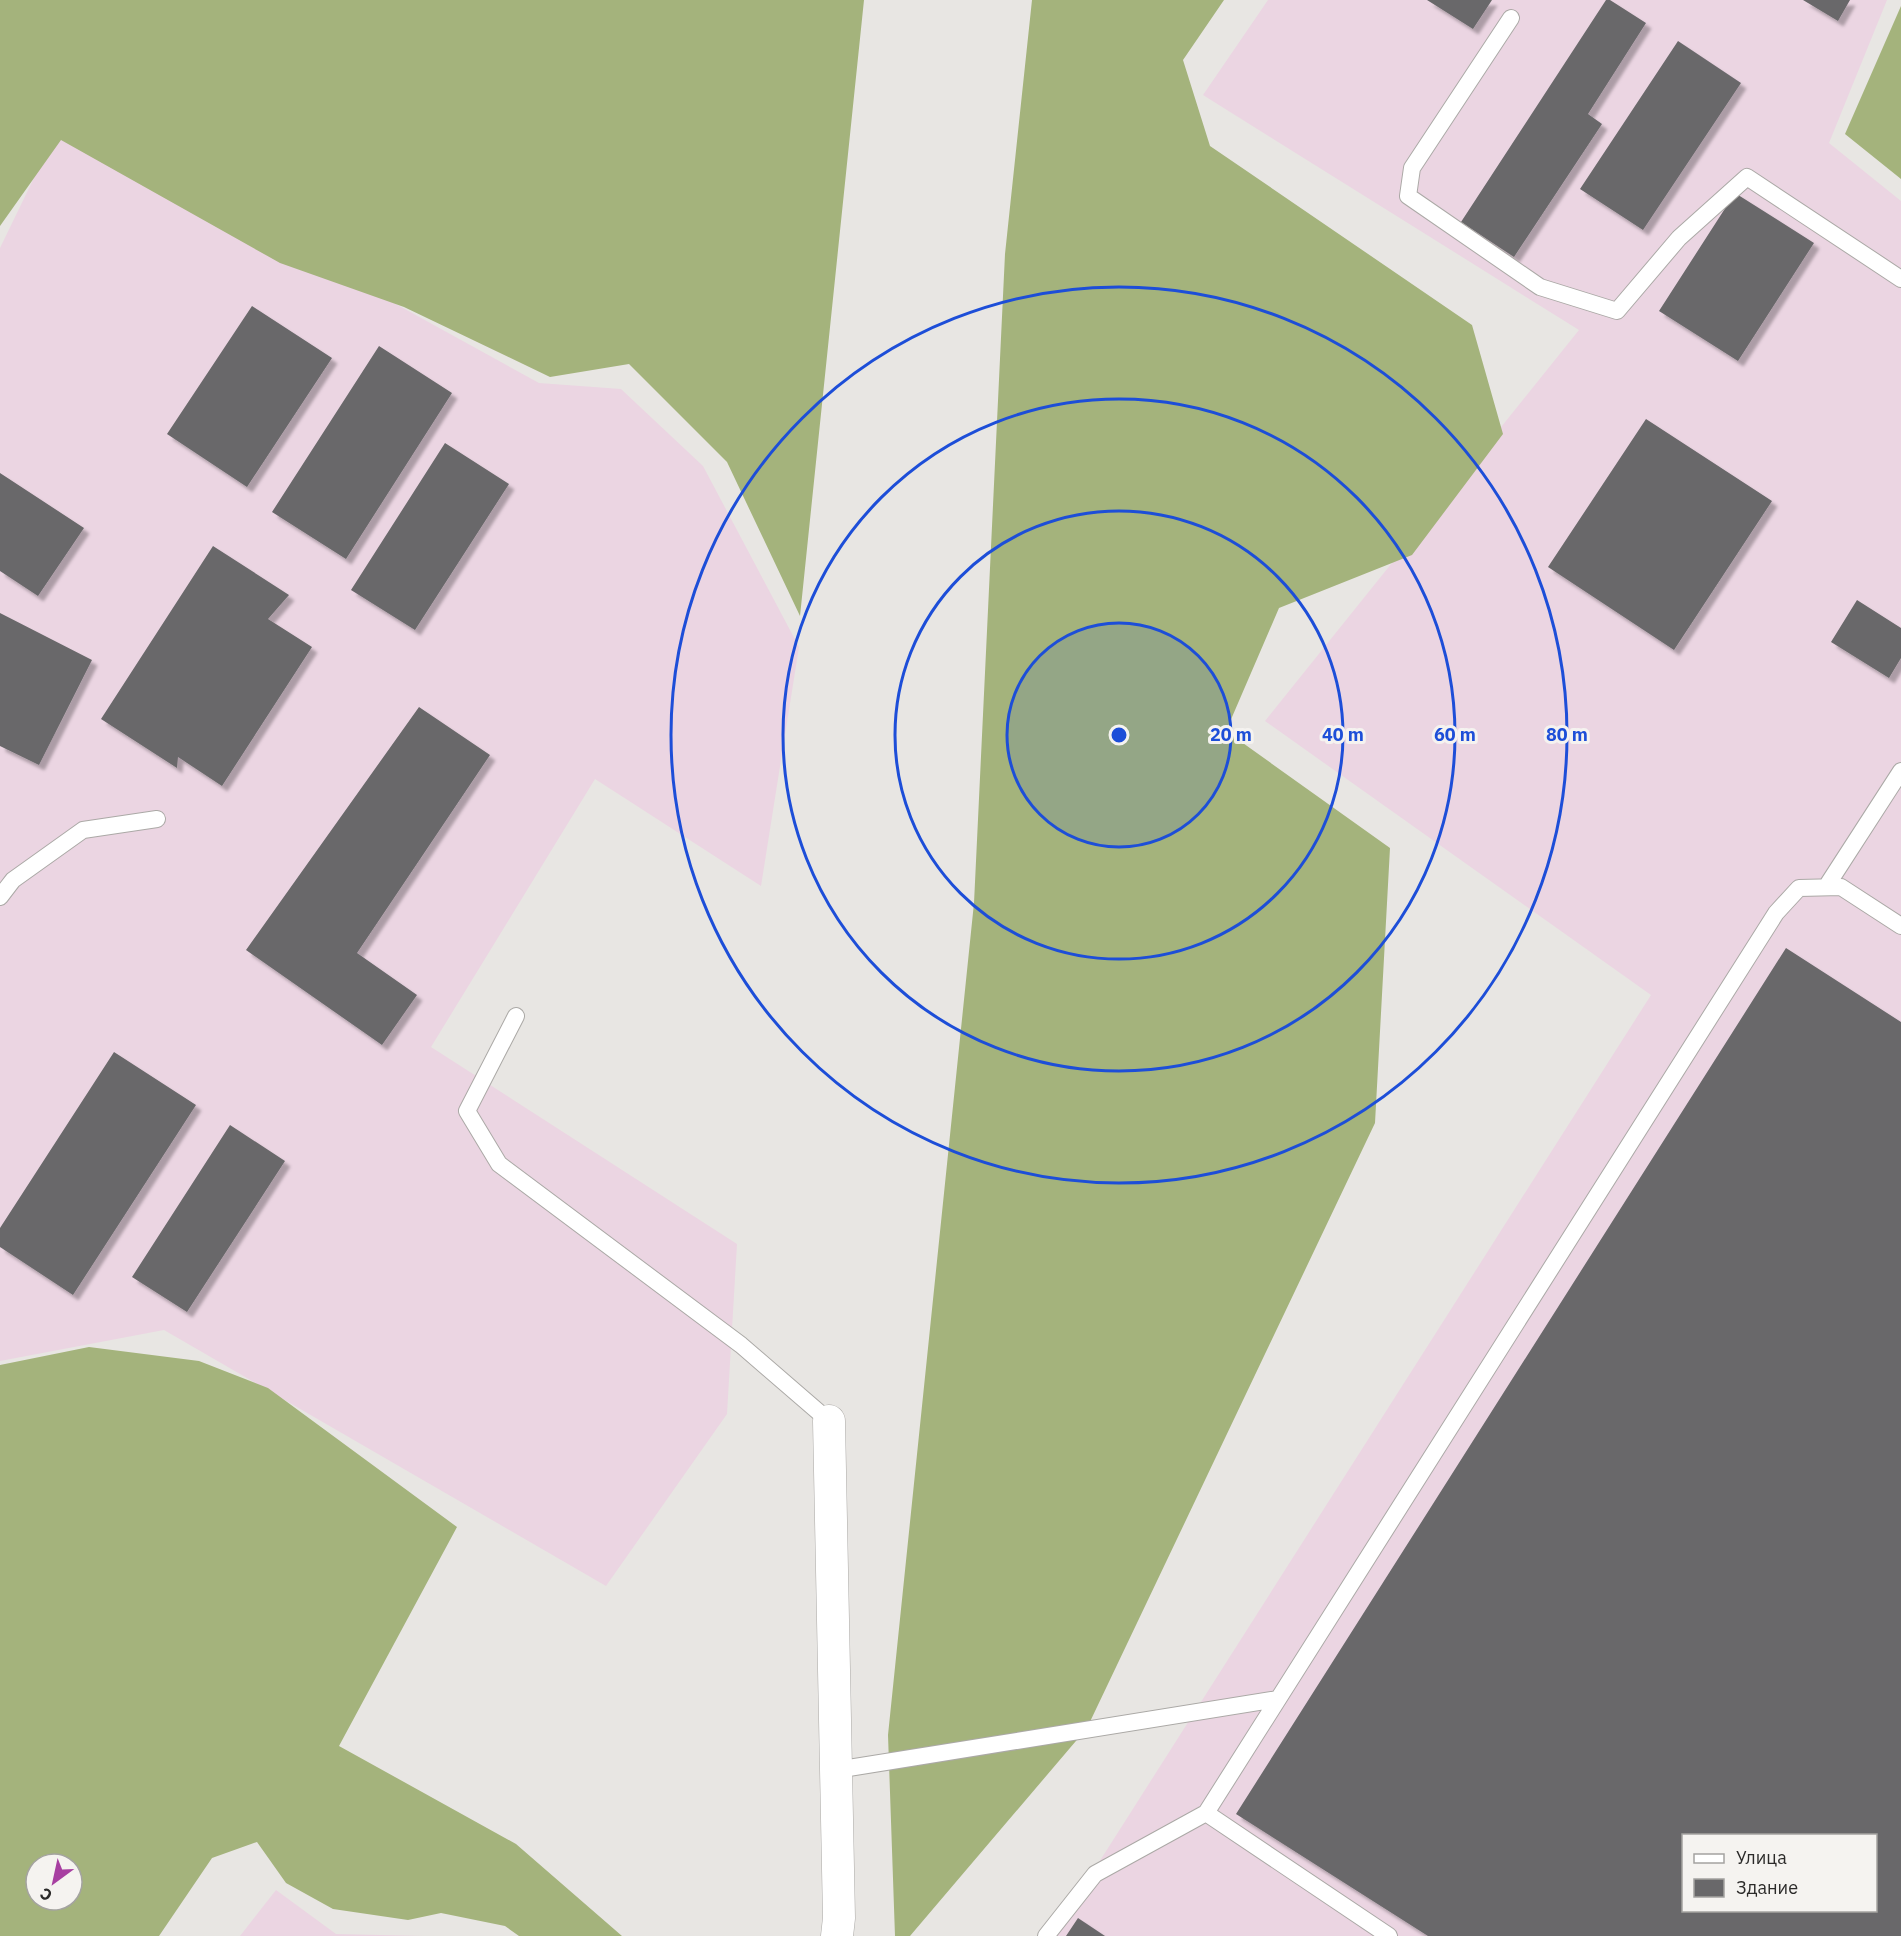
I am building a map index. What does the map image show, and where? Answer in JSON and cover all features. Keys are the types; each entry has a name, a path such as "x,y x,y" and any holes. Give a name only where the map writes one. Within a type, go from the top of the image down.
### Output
{"street":[{"path":"829,1420 839,1918 837,1936"}],"lane":[{"path":"1511,18 1412,168 1407,196 1540,287 1617,311 1679,238 1747,177 1901,279"},
{"path":"1826,887 1901,771"},
{"path":"0,897 13,880 83,830 157,819"},
{"path":"1046,1936 1095,1874 1206,1813 1776,913 1799,888 1841,887 1901,926"},
{"path":"516,1016 467,1111 499,1164 741,1345 829,1420"},
{"path":"836,1770 1278,1699"},
{"path":"1206,1813 1389,1936"}],"shaded area":[{"path":"1268,0 1887,0 1829,143 1901,201 1901,1936 1052,1936 1651,995 1265,721 1579,330 1203,95"},
{"path":"62,120 539,383 621,389 703,466 799,647 761,886 595,779 431,1047 737,1244 727,1414 606,1586 164,1330 0,1361 0,248"},
{"path":"276,1890 336,1934 423,1936 240,1936"}],"green space":[{"path":"0,0 864,0 800,616 727,462 629,364 550,377 404,307 280,263 61,140 0,226"},
{"path":"1032,0 1224,0 1183,60 1210,146 1472,325 1503,434 1412,555 1279,608 1226,731 1390,848 1375,1123 1087,1728 910,1936 895,1936 888,1735 974,903 1005,254"},
{"path":"1901,6 1901,179 1845,134"},
{"path":"89,1347 199,1361 268,1388 457,1527 339,1746 516,1844 622,1936 519,1936 505,1926 441,1913 408,1920 333,1909 286,1883 257,1842 212,1858 159,1936 0,1936 0,1365"}],"building":[{"path":"1427,0 1492,0 1473,29"},
{"path":"1606,0 1610,0 1646,23 1588,114 1602,124 1514,257 1461,222"},
{"path":"1803,0 1850,0 1838,21"},
{"path":"1678,41 1741,83 1643,230 1580,189"},
{"path":"1735,193 1814,243 1738,361 1659,311"},
{"path":"252,306 332,358 247,487 167,434"},
{"path":"379,346 452,393 346,559 272,512"},
{"path":"1646,419 1772,501 1674,650 1548,567"},
{"path":"445,443 509,484 415,630 351,590"},
{"path":"0,473 84,528 38,596 0,571"},
{"path":"213,546 289,595 268,619 312,647 222,786 178,757 177,768 101,719"},
{"path":"1857,600 1901,628 1901,658 1889,678 1831,642"},
{"path":"0,613 92,660 39,765 0,746"},
{"path":"419,707 490,755 357,953 417,995 382,1045 246,950"},
{"path":"1786,948 1901,1022 1901,1936 1428,1936 1236,1814"},
{"path":"114,1052 196,1105 73,1295 0,1247 0,1228"},
{"path":"230,1125 285,1161 187,1312 132,1277"},
{"path":"1078,1918 1105,1936 1066,1936"}]}
